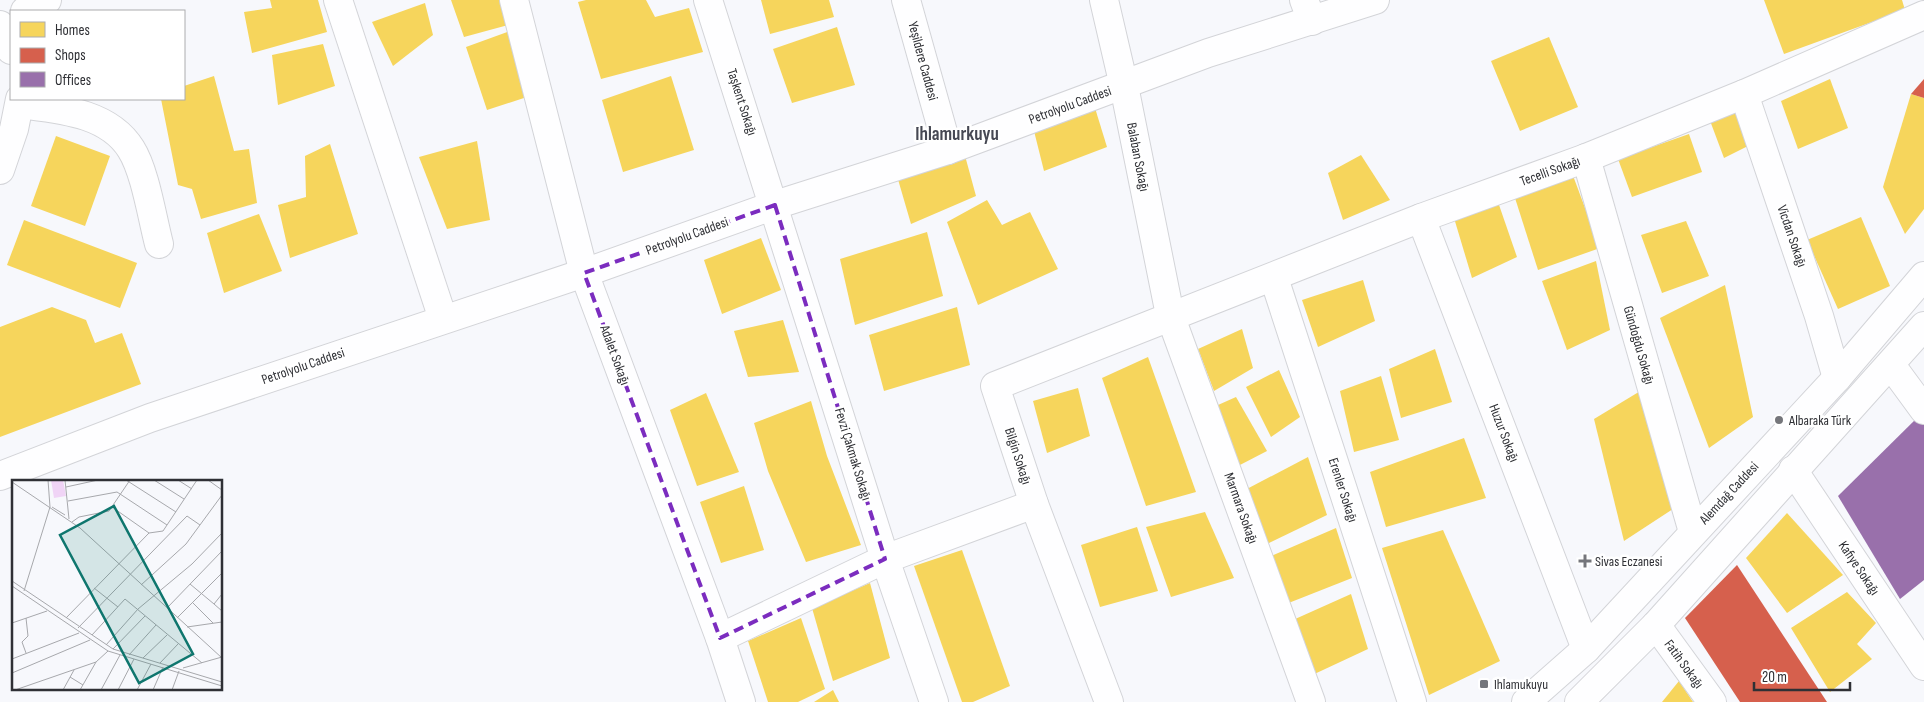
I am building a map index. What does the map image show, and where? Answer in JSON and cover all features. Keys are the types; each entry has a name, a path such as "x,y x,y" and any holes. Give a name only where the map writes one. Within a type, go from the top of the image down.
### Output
{"street":[{"path":"27,10 47,0"},
{"path":"338,0 443,319"},
{"name":"Adalet Sokağı","path":"514,0 584,273 720,638 741,702"},
{"name":"Taşkent Sokağı","path":"708,0 775,205"},
{"name":"Yeşildere Caddesi","path":"906,0 948,150"},
{"name":"Balaban Sokağı","path":"1104,0 1124,86 1170,315"},
{"name":"Petrolyolu Caddesi","path":"0,476 150,418 584,273 775,205 948,150 1124,86 1308,11 1375,0"},
{"name":"Tecelli Sokağı","path":"1170,315 1274,278 1421,218 1586,158 1744,94 1924,15"},
{"path":"0,25 10,48"},
{"name":"Vicdan Sokağı","path":"1744,94 1819,316 1837,378"},
{"path":"0,170 20,102 87,116 101,123 130,148 138,164 159,244"},
{"name":"Gündoğdu Sokağı","path":"1586,158 1693,532"},
{"name":"Fevzi Çakmak Sokağı","path":"775,205 886,559 934,702"},
{"name":"Huzur Sokağı","path":"1421,218 1586,649"},
{"name":"Alemdağ Caddesi","path":"1526,702 1586,649 1837,378 1924,276"},
{"name":"Erenler Sokağı","path":"1274,278 1412,702"},
{"name":"Bilgin Sokağı","path":"1109,702 1034,504 995,386 1170,315"},
{"name":"Marmara Sokağı","path":"1170,315 1311,702"},
{"path":"1579,702 1656,625 1924,326"},
{"path":"1891,365 1924,410"},
{"name":"Kafiye Sokağı","path":"1793,470 1924,666"},
{"path":"720,638 886,559 1034,504"},
{"name":"Fatih Sokağı","path":"1656,625 1712,702"}],"highlighted area":[{"path":"775,205 885,559 720,638 584,273"}],"building: Homes":[{"path":"270,0 318,0 327,32 252,53 244,12 272,8"},
{"path":"451,0 506,0 512,24 464,37"},
{"path":"586,0 646,0 655,17 689,8 703,52 601,79 578,2"},
{"path":"761,0 829,0 834,17 770,34"},
{"path":"1764,0 1902,0 1905,10 1784,54"},
{"path":"425,3 433,35 393,66 372,22"},
{"path":"837,27 855,85 792,103 773,49"},
{"path":"513,30 530,96 487,110 466,47"},
{"path":"1549,37 1578,107 1520,131 1491,61"},
{"path":"323,44 335,86 278,105 272,55"},
{"path":"214,76 234,151 249,149 257,203 201,219 192,189 178,185 161,100 185,100 185,86"},
{"path":"671,76 694,150 623,172 602,100"},
{"path":"1830,79 1848,128 1798,149 1781,101"},
{"path":"1911,94 1924,98 1924,209 1905,234 1883,187"},
{"path":"1738,105 1750,145 1724,158 1709,118"},
{"path":"1095,108 1107,147 1044,171 1034,131"},
{"path":"1689,134 1702,172 1632,197 1618,159"},
{"path":"56,136 110,156 85,226 31,206"},
{"path":"477,141 490,220 447,229 419,157"},
{"path":"330,144 358,234 290,258 278,205 306,197 305,156"},
{"path":"964,152 976,196 911,224 897,176"},
{"path":"1361,155 1390,200 1343,220 1328,173"},
{"path":"1572,173 1600,248 1538,270 1515,198"},
{"path":"987,200 1002,225 1030,212 1058,269 978,305 947,222"},
{"path":"1498,202 1517,257 1472,278 1454,218"},
{"path":"259,214 282,271 224,293 207,233"},
{"path":"1861,217 1890,286 1838,309 1807,240"},
{"path":"24,220 137,263 120,308 7,265"},
{"path":"1686,221 1709,276 1662,293 1641,235"},
{"path":"927,232 943,296 855,325 840,259"},
{"path":"761,238 781,290 722,314 704,260"},
{"path":"1596,261 1610,330 1567,350 1542,281"},
{"path":"1363,280 1375,321 1318,347 1302,300"},
{"path":"1725,285 1753,417 1709,448 1660,318"},
{"path":"52,307 86,320 95,343 122,333 141,384 0,437 0,327"},
{"path":"957,307 970,365 884,391 869,335"},
{"path":"783,320 799,372 748,377 734,331"},
{"path":"1242,329 1253,368 1214,391 1198,349"},
{"path":"1435,349 1452,402 1401,418 1389,369"},
{"path":"1148,357 1196,492 1146,506 1102,378"},
{"path":"1279,370 1300,417 1271,437 1246,387"},
{"path":"1381,376 1399,440 1354,452 1340,391"},
{"path":"1078,388 1090,436 1047,453 1033,401"},
{"path":"1642,390 1676,507 1624,541 1594,419"},
{"path":"706,393 739,472 697,486 670,410"},
{"path":"1236,397 1267,451 1238,466 1209,409"},
{"path":"811,401 827,456 861,545 806,562 768,471 754,423"},
{"path":"1464,438 1486,498 1386,527 1370,472"},
{"path":"1308,457 1327,515 1265,545 1243,491"},
{"path":"744,486 764,550 721,563 700,502"},
{"path":"1205,512 1234,578 1171,597 1146,527"},
{"path":"1787,513 1843,575 1787,613 1746,558"},
{"path":"1137,527 1158,591 1100,607 1081,545"},
{"path":"1336,528 1352,578 1281,606 1264,559"},
{"path":"1443,530 1500,661 1429,695 1382,548"},
{"path":"962,550 1010,686 973,702 962,702 914,566"},
{"path":"870,583 890,658 833,681 812,608"},
{"path":"1847,592 1876,623 1857,644 1872,659 1830,692 1791,628"},
{"path":"1351,594 1368,649 1308,677 1284,624"},
{"path":"801,618 825,689 798,702 768,702 748,641"},
{"path":"1679,681 1693,702 1662,702"},
{"path":"833,690 839,702 814,702"}],"building: Shops":[{"path":"1924,79 1924,98 1911,94"},
{"path":"1737,565 1827,702 1740,702 1685,618"}],"building: Offices":[{"path":"1920,415 1924,421 1924,580 1900,599 1838,496"}],"place":[{"name":"Albaraka Türk","path":"1779,420"},
{"name":"Sivas Eczanesi","path":"1585,561"},
{"name":"Ihlamukuyu","path":"1484,684"}],"district":[{"name":"Ihlamurkuyu","path":"957,134"}]}
